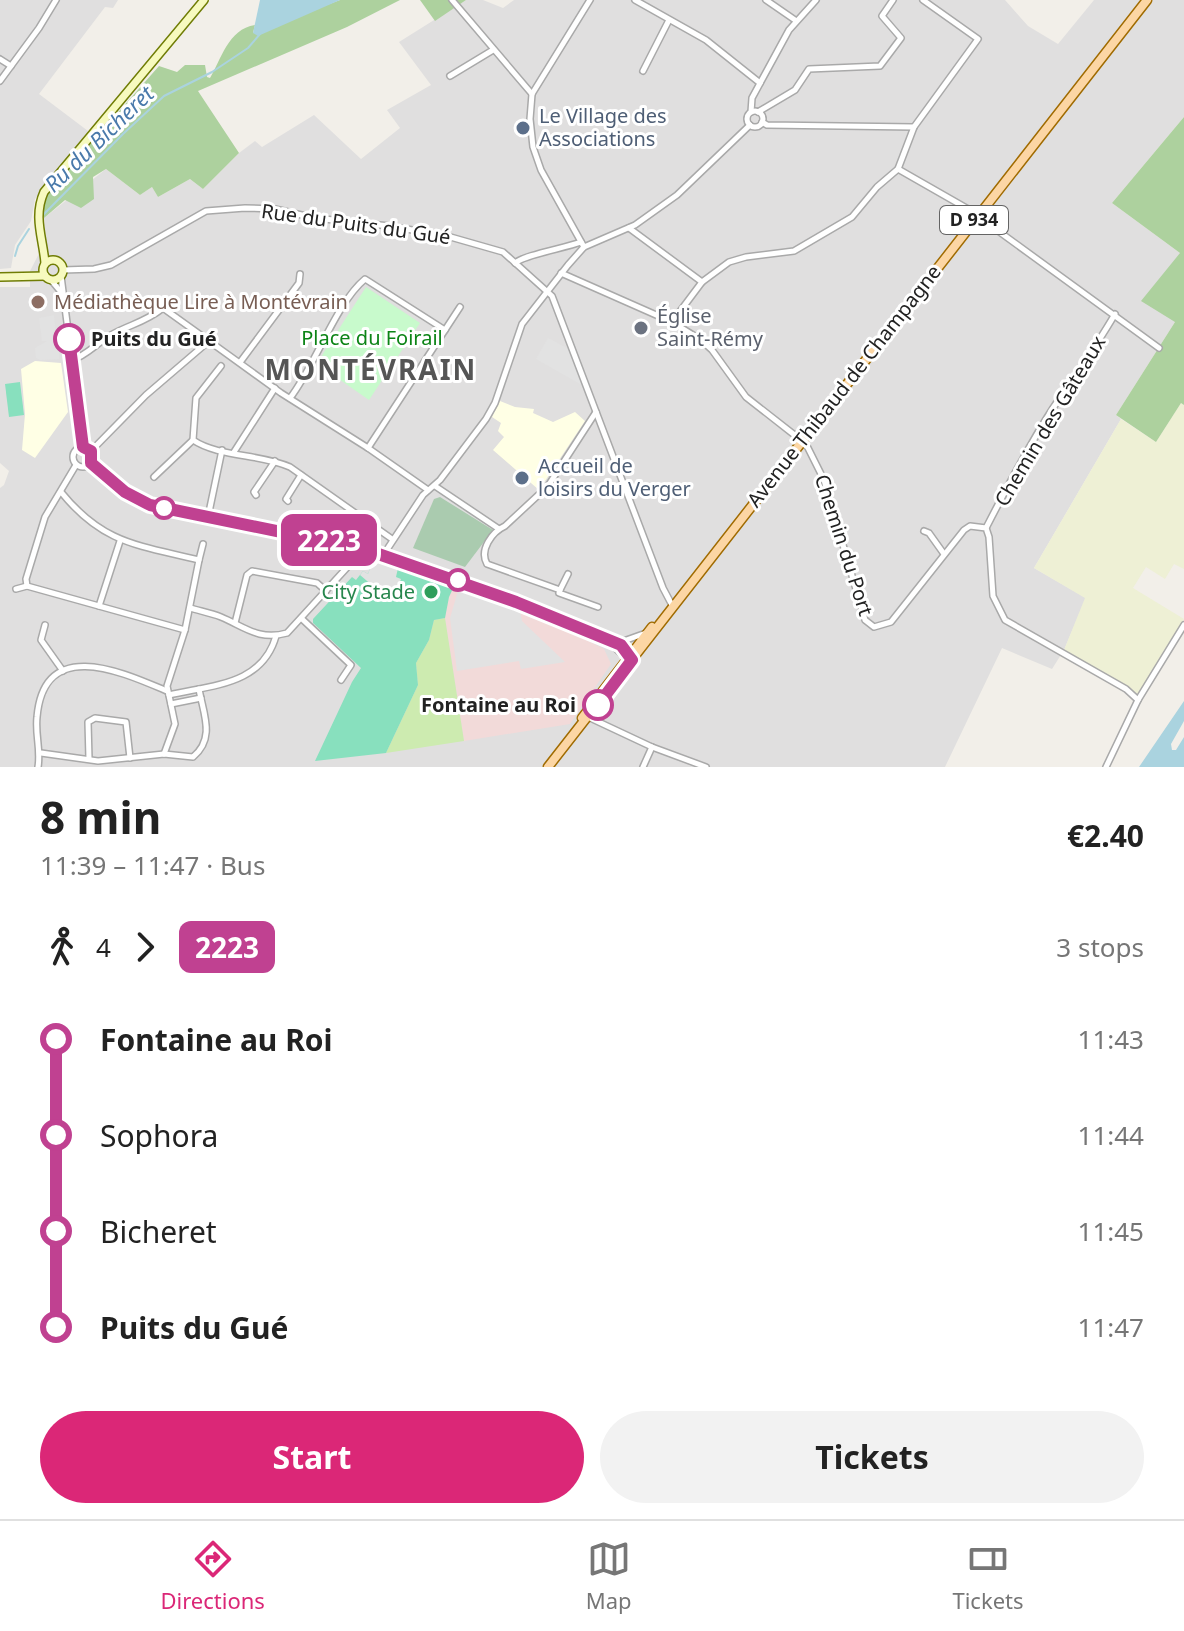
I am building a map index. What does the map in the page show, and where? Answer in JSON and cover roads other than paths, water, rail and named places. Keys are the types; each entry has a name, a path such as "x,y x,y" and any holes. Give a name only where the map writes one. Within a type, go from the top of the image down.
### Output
{"main road":[{"path":"48,278 38,217 44,192 204,0"},
{"name":"Avenue Thibaud de Champagne","path":"629,657 720,546 1147,0"},
{"path":"0,277 32,275 48,278 62,273 62,264 45,248"},
{"path":"32,275 55,260"},
{"name":"Avenue Thibaud de Champagne","path":"548,767 647,633 672,605"}],"street":[{"path":"0,81 56,0"},
{"path":"452,0 532,94"},
{"path":"582,244 541,170 530,133 532,94 590,0"},
{"path":"635,0 706,40 760,83"},
{"path":"766,0 795,20"},
{"path":"755,112 752,98 760,83 795,20 816,0"},
{"path":"750,125 747,118 795,90 809,69 880,66 901,38 882,16 893,0"},
{"path":"672,322 702,282 729,262 794,251 835,229 852,217 877,187 898,169 914,127 978,39 923,0"},
{"path":"643,71 669,20"},
{"path":"450,76 494,49"},
{"path":"0,59 11,66"},
{"path":"750,125 758,126 762,122 762,115 755,112"},
{"path":"762,122 771,125 914,127"},
{"path":"515,263 523,257 557,251 629,228 699,177 750,125"},
{"path":"898,169 944,193 978,216 1159,348"},
{"name":"Rue du Puits du Gué","path":"62,273 111,265 206,211 275,209 315,218 447,236 494,248 548,294"},
{"path":"629,228 702,282"},
{"path":"380,554 386,551 428,490 435,486 486,419 495,403 521,326 548,294 582,244"},
{"path":"62,273 83,447"},
{"path":"561,273 672,322 712,350 746,397 802,440"},
{"path":"241,361 299,283 300,274"},
{"path":"48,278 62,293"},
{"path":"290,398 316,359 333,324 365,279 445,330"},
{"path":"548,294 552,296 672,605"},
{"path":"368,448 460,307"},
{"path":"72,360 116,332 140,324 163,308 275,388 428,490"},
{"name":"Chemin des Gâteaux","path":"986,528 1026,453 1115,314"},
{"path":"209,341 146,395 91,451 91,463 113,484 141,502 380,554 516,602 616,643 629,657"},
{"path":"154,477 193,440 196,398 221,366"},
{"path":"234,452 275,388"},
{"path":"596,411 548,486 499,529 484,550 487,564 598,607"},
{"path":"193,440 222,450 275,461 301,475 392,539"},
{"name":"Chemin du Port","path":"802,440 811,449 824,480 865,620 878,628 891,622 964,530 970,526 986,528"},
{"path":"83,447 91,451"},
{"path":"27,586 26,579 45,517 76,465 73,453 83,447"},
{"path":"208,517 222,450"},
{"path":"256,495 254,492 275,461"},
{"path":"76,465 84,467 91,463"},
{"path":"288,501 286,499 301,475"},
{"path":"435,486 499,529"},
{"path":"61,492 86,519 120,541 199,560"},
{"path":"986,528 993,596 1005,620 1126,689 1138,700"},
{"path":"924,531 929,533 944,554"},
{"path":"99,603 120,541"},
{"path":"164,754 174,730 168,693 203,544"},
{"path":"190,608 235,623 253,634 276,636 287,633 364,549"},
{"path":"235,623 247,575 252,571 317,583 326,591"},
{"path":"560,590 568,574"},
{"path":"16,589 27,586 90,605 99,603 185,630"},
{"path":"301,618 351,665 341,680"},
{"path":"45,625 41,640 63,671"},
{"path":"1106,767 1138,700 1184,625"},
{"path":"616,643 647,633"},
{"path":"38,767 41,753 37,716 41,697 53,678 63,671 92,665 114,669 168,693 199,689 246,677 270,651 276,636"},
{"path":"608,640 629,657"},
{"path":"41,753 98,761 164,754 193,757 198,754 208,733 199,689"},
{"path":"171,704 201,698"},
{"path":"586,716 652,747 706,767"},
{"path":"89,759 88,722 95,718 126,722 130,758"},
{"path":"643,767 652,747"}],"water":[{"path":"260,0 340,0 258,36 253,33"},
{"path":"1184,701 1184,721 1171,744 1172,750 1176,750 1184,737 1184,767 1139,767"}],"waterway":[{"name":"Ru du Bicheret","path":"43,215 164,96 212,72 248,48 260,34"},
{"name":"Ru du Bicheret","path":"15,256 29,229"}],"place":[{"name":"Le Village des Associations","path":"523,128"},
{"name":"Médiathèque Lire à Montévrain","path":"38,302"},
{"name":"Église Saint-Rémy","path":"641,328"},
{"name":"Puits du Gué","path":"69,339"},
{"name":"Accueil de loisirs du Verger","path":"522,478"},
{"name":"City Stade","path":"431,592"},
{"name":"Fontaine au Roi","path":"598,705"}],"district":[{"name":"MONTÉVRAIN","path":"371,370"}],"park label":[{"name":"Place du Foirail","path":"372,338"}]}
